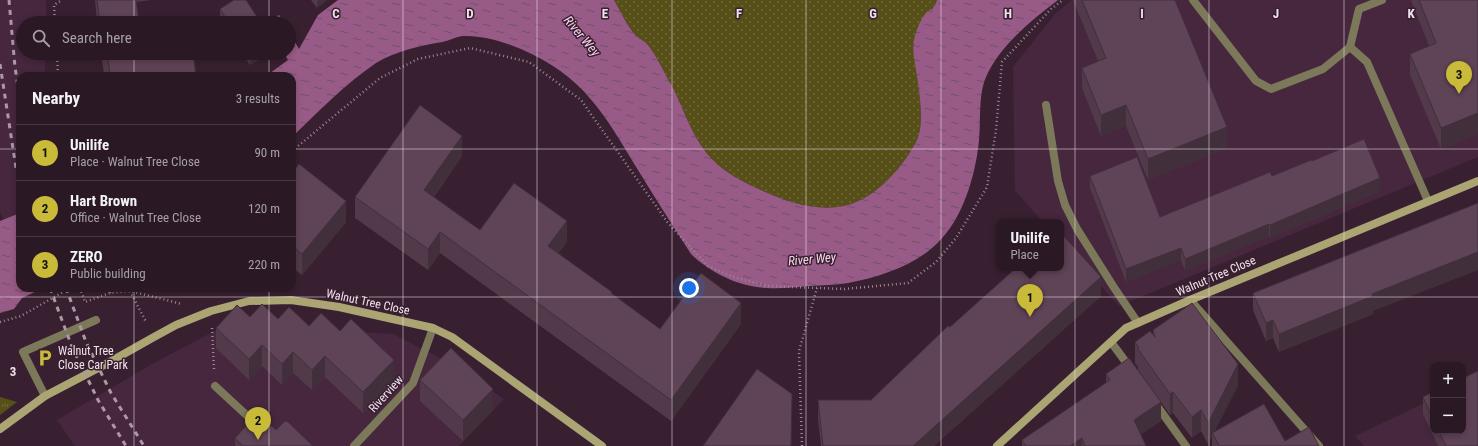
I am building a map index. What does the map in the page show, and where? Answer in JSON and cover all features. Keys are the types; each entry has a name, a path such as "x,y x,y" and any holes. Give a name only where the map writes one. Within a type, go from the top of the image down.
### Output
{"street":[{"name":"Walnut Tree Close","path":"997,446 1126,328 1478,181"},
{"name":"Walnut Tree Close","path":"2,428 46,396 176,325 211,311 249,301 292,300 339,307 433,328 452,337 602,446"}],"lane":[{"path":"1193,0 1256,81 1271,89 1323,69 1350,47 1359,9 1382,0"},
{"path":"1350,47 1367,62 1428,201"},
{"path":"1046,104 1058,181 1065,205 1077,229 1093,255 1138,323"},
{"path":"1190,300 1319,446"},
{"path":"46,396 23,352 96,320"},
{"name":"Riverview","path":"354,446 412,383 433,328"},
{"path":"1111,342 1134,374"},
{"path":"215,386 254,422 268,428"},
{"path":"1148,393 1186,446"}],"path":[{"path":"55,16 54,5 62,0"},
{"path":"296,148 380,78 418,59 470,48 529,62 581,100 668,223 708,266 732,277 768,286 845,289 908,282 936,262 956,238 987,187 996,130 1002,62 1051,9 1063,0"},
{"path":"57,60 58,72"},
{"path":"802,446 800,351 817,288"},
{"path":"0,322 21,316 63,292"},
{"path":"82,292 85,302 110,293 120,292"},
{"path":"131,292 154,337"},
{"path":"134,292 211,311 215,386"}],"shaded area":[{"path":"0,0 46,0 46,16 16,16 16,60 45,60 45,72 16,72 16,215 4,220 0,212"},
{"path":"1072,0 1478,0 1478,157 1119,306 1064,245 1064,219 1040,219 1015,191 1013,67 1055,14"},
{"path":"226,325 393,334 450,363 504,399 459,446 75,446 57,420 152,364"},
{"path":"1430,400 1430,434 1466,434 1478,446 1364,446 1355,436"}],"green space":[{"path":"614,0 937,0 934,7 928,11 925,16 913,43 921,114 919,134 916,142 902,164 884,184 862,200 850,204 828,208 808,206 779,198 754,187 734,177 722,168 703,149 692,130 674,89 656,57 647,44 633,32"},
{"path":"0,397 17,402 0,415"}],"water":[{"name":"River Wey","path":"338,0 614,0 636,36 644,41 654,53 674,89 697,139 703,149 716,163 728,173 779,198 798,204 828,208 862,200 884,184 902,164 916,142 919,134 921,115 913,43 922,19 927,12 934,7 937,0 1058,0 1027,25 1008,44 992,65 986,77 983,85 979,140 973,176 958,216 942,239 914,261 881,275 843,284 778,288 757,287 736,282 716,273 691,254 603,114 577,84 561,71 543,60 521,49 499,41 477,36 462,36 392,55 376,63 365,71 343,89 296,133 296,72 272,72 288,60 296,60 296,44 299,49 318,15"},
{"path":"16,215 16,292 35,292 22,298 14,309 0,313 0,221"}],"building":[{"path":"97,0 136,0 138,16 99,16"},
{"path":"234,0 246,0 256,16 224,16 220,9"},
{"path":"1082,0 1175,0 1227,127 1148,159 1126,105 1101,115 1082,68 1106,58"},
{"path":"1419,0 1478,0 1478,113 1441,128 1410,54 1436,43"},
{"path":"108,60 194,60 195,72 110,72"},
{"path":"420,105 462,136 424,190 480,230 514,183 567,221 548,246 660,329 701,273 741,303 671,400 440,232 428,249 355,197"},
{"path":"1364,139 1380,178 1270,225 1269,224 1185,259 1181,248 1126,269 1090,176 1137,157 1160,217 1270,172 1272,176"},
{"path":"299,164 346,201 302,254 296,249 296,168"},
{"path":"1478,203 1478,252 1372,294 1373,296 1279,334 1273,320 1266,323 1253,293"},
{"path":"1064,236 1101,277 913,446 823,446 818,400 871,400 948,326 950,327 1013,271 1064,271"},
{"path":"1192,303 1238,364 1208,423 1201,410 1192,417 1173,392 1170,394 1138,349 1139,348 1135,342 1150,331 1155,337 1153,330"},
{"path":"262,304 278,319 289,307 309,326 321,313 340,331 351,319 394,360 363,392 325,356 312,370 293,352 282,364 262,345 249,359 216,328 237,305 250,317"},
{"path":"451,348 493,389 463,420 420,380"},
{"path":"1129,358 1161,402 1134,420 1146,446 1085,446 1082,438 1070,446 1026,446 1022,440 1110,380 1106,374"},
{"path":"757,369 792,394 791,446 703,446"},
{"path":"1478,371 1478,446 1446,446 1440,434 1466,434 1466,377"},
{"path":"1430,394 1430,412 1423,397"},
{"path":"1264,404 1285,441 1309,427 1319,446 1220,446 1212,433"},
{"path":"258,413 276,430 285,421 288,422 313,446 243,446 235,438"}],"railway":[{"path":"9,0 16,74"},
{"path":"0,64 16,168"},
{"path":"51,292 72,347 98,400 126,446"},
{"path":"67,292 86,342 111,393 144,446"}],"place":[{"name":"ZERO","path":"1459,94"},
{"name":"Unilife","path":"1030,317"},
{"name":"Walnut Tree Close Car Park","path":"45,358"},
{"name":"Hart Brown","path":"258,440"}]}
